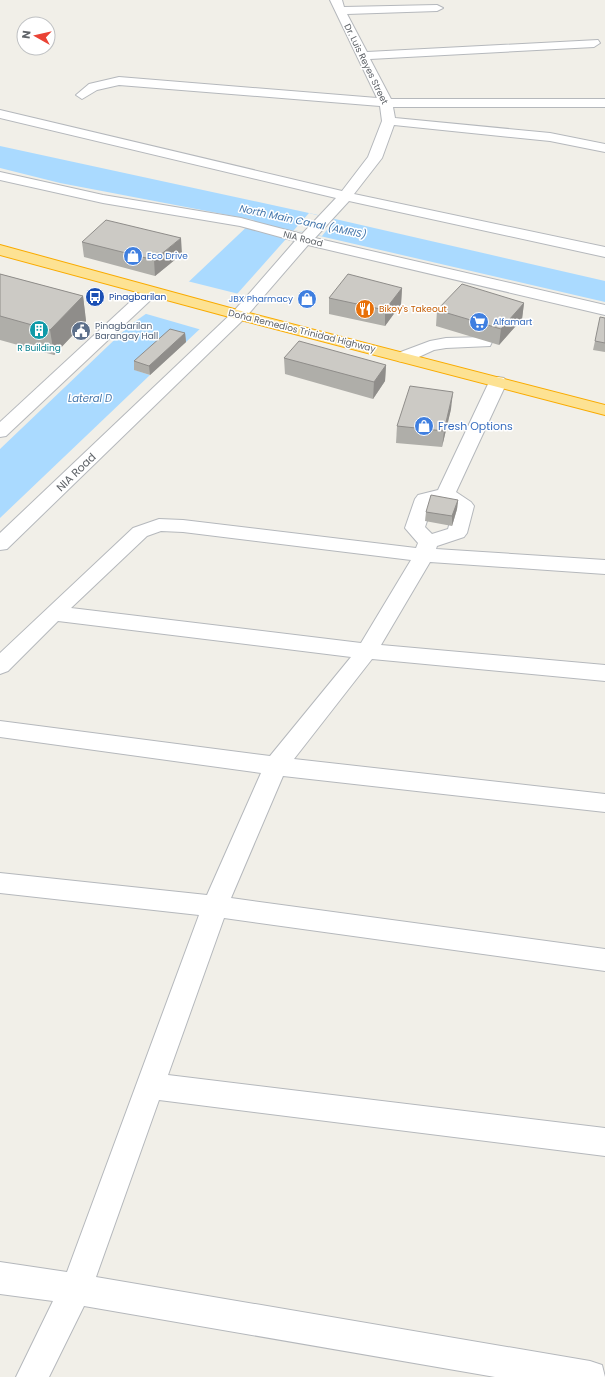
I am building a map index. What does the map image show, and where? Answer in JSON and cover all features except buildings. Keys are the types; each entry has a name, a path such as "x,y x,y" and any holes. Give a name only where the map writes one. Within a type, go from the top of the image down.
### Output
{"highway":[{"name":"Doña Remedios Trinidad Highway","path":"0,250 230,313 605,410"}],"street":[{"path":"338,6 437,8"},
{"name":"Dr. Luis Reyes Street","path":"338,6 364,56 386,104 389,121"},
{"path":"364,56 594,43"},
{"path":"82,95 93,87 119,82 386,104 605,103"},
{"path":"0,114 345,196 605,252"},
{"path":"230,313 293,252 345,196 375,158 389,121 550,137 605,148"},
{"name":"NIA Road","path":"0,176 103,199 312,232 605,310"},
{"path":"0,432 117,321 157,293"},
{"name":"NIA Road","path":"0,544 230,313"},
{"path":"404,357 430,346 446,342 484,342"},
{"path":"446,494 498,382"},
{"path":"32,1377 76,1289 215,906 276,766 367,651 426,549 457,533 464,506 446,494 425,499 419,513 415,528 426,549"},
{"path":"0,666 53,613 140,532 159,525 426,549 459,556 605,567"},
{"path":"53,613 367,651 605,673"},
{"path":"0,729 276,766 605,803"},
{"path":"0,883 215,906 605,960"},
{"path":"149,1086 605,1142"},
{"path":"0,1278 76,1289 590,1377"}],"water":[{"path":"0,146 309,213 605,281 605,302 294,230 237,294 186,342 171,338 135,370 150,375 0,518 0,449 130,325 180,290 254,220 60,183 0,168"}],"pier":[{"path":"309,213 335,220 322,236 294,230"},
{"path":"187,281 239,294 202,330 143,313"}],"place":[{"name":"Eco Drive","path":"133,256"},
{"name":"Pinagbarilan","path":"95,297"},
{"name":"JBX Pharmacy","path":"307,299"},
{"name":"Bikoy's Takeout","path":"365,309"},
{"name":"Alfamart","path":"479,322"},
{"name":"R Building","path":"39,330"},
{"name":"Pinagbarilan Barangay Hall","path":"81,331"},
{"name":"Fresh Options","path":"424,426"}],"water label":[{"name":"North Main Canal (AMRIS)","path":"303,221"},
{"name":"Lateral D","path":"90,398"}]}
